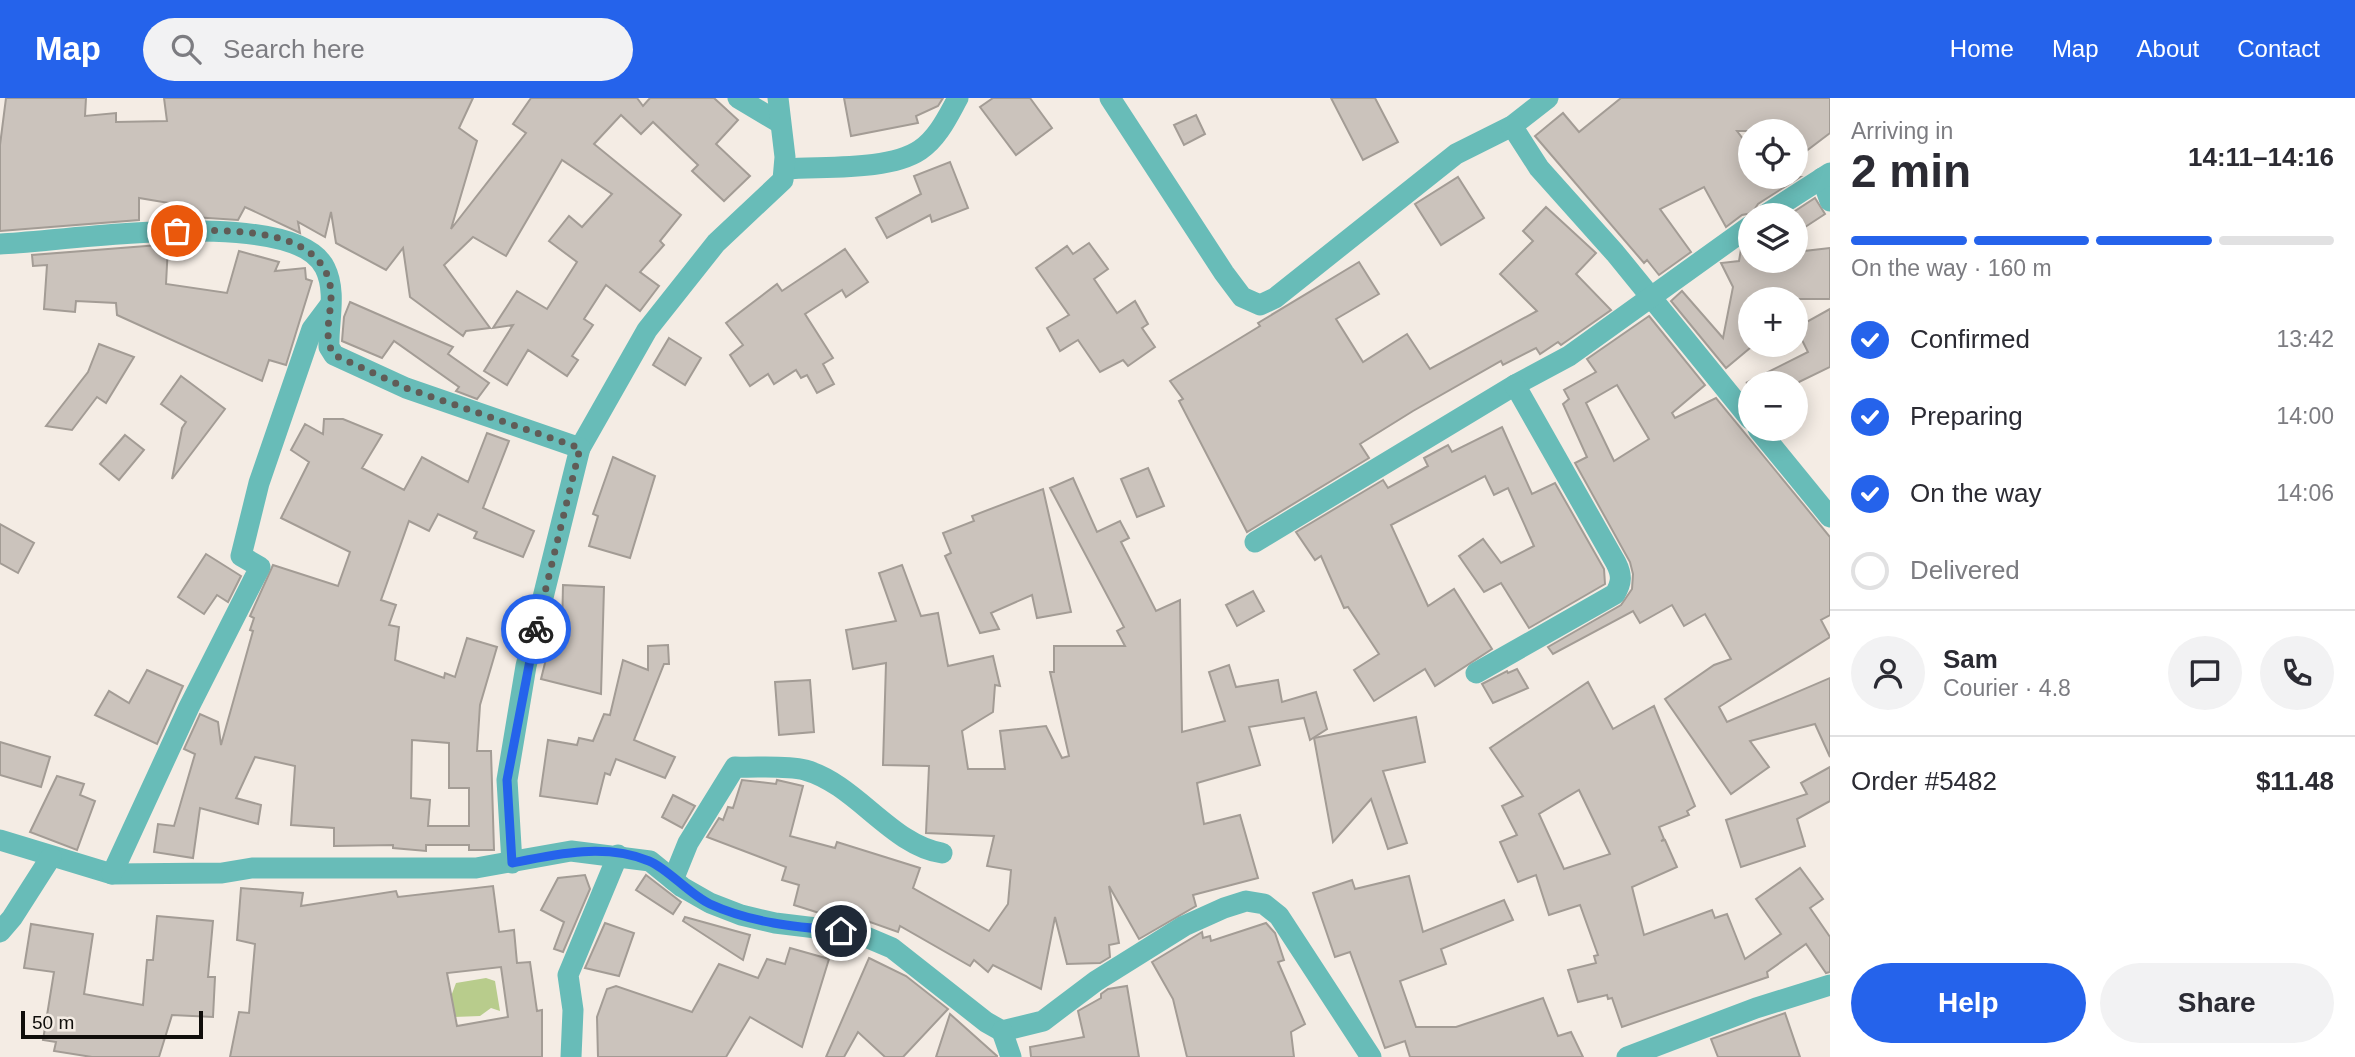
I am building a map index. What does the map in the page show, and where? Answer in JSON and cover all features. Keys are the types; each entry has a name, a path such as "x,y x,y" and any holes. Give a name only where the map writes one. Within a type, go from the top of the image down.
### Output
{"street":[{"path":"738,98 780,123"},
{"path":"512,863 507,780 526,666 580,448 647,330 716,243 783,180 786,169 778,98"},
{"path":"786,169 897,161 921,150 934,136 958,98"},
{"path":"1110,98 1224,273 1242,297 1260,305 1275,298 1456,154 1512,126 1548,98"},
{"path":"1512,126 1539,168 1651,297 1738,404"},
{"path":"1784,203 1826,176 1830,201"},
{"path":"0,244 177,231 256,233 292,243 316,256 325,268 331,291 329,347 334,355 406,388 580,448"},
{"path":"1255,541 1515,385 1569,356 1738,235"},
{"path":"112,874 189,706 260,567 241,556 260,483 312,329 330,305"},
{"path":"1476,673 1615,594 1621,583 1621,573 1610,551 1515,385"},
{"path":"1768,441 1830,517"},
{"path":"673,880 688,843 735,768 805,770 847,793 924,850 942,853"},
{"path":"0,840 112,874 222,873 252,867 391,870 512,863 571,850 650,861 710,904 775,923 841,931 892,948 986,1023 1002,1031 1044,1021 1096,981 1184,926 1246,901 1264,904 1279,916 1371,1057"},
{"path":"571,1057 573,1010 568,975 618,855"},
{"path":"0,932 51,857"},
{"path":"1627,1057 1756,1008 1830,985"},
{"path":"1002,1031 1012,1057"}],"green space":[{"path":"486,978 495,981 500,1011 491,1008 480,1016 454,1017 450,999 456,983"}],"building":[{"path":"6,98 86,98 85,116 116,113 116,122 167,121 164,98 473,98 459,128 477,141 451,229 526,133 513,124 531,98 637,98 643,106 650,98 714,98 738,120 716,144 750,176 724,201 692,171 698,165 653,122 641,134 621,115 594,144 681,215 660,241 664,245 640,272 659,286 640,311 606,285 584,319 593,325 572,356 578,360 567,376 528,350 507,385 484,371 513,325 493,328 517,291 547,309 577,262 549,241 569,216 582,227 612,194 562,160 506,256 473,237 444,265 490,328 466,331 463,336 410,297 403,248 386,270 336,243 331,212 325,237 298,222 300,233 245,207 238,220 192,217 193,207 139,198 139,220 0,231 0,145"},
{"path":"844,98 943,98 938,106 916,116 918,123 851,136"},
{"path":"993,98 1030,98 1052,128 1016,155 980,107"},
{"path":"1331,98 1375,98 1398,142 1363,160"},
{"path":"1621,98 1830,98 1830,133 1808,150 1808,119 1738,119 1738,189 1781,189 1760,203 1738,203 1738,218 1726,227 1704,187 1660,209 1691,252 1659,275 1647,260 1644,263 1535,136 1563,113 1579,132"},
{"path":"1196,115 1205,134 1184,145 1174,125"},
{"path":"950,162 968,208 932,222 930,215 887,238 876,218 921,194 914,176"},
{"path":"1458,177 1484,218 1441,245 1415,204"},
{"path":"1815,198 1825,214 1808,225 1808,203"},
{"path":"1546,207 1596,253 1576,274 1611,310 1561,345 1558,342 1540,354 1536,348 1503,365 1501,361 1413,411 1360,444 1369,458 1247,532 1179,401 1183,399 1170,381 1260,326 1258,323 1359,262 1379,294 1336,319 1363,362 1407,334 1430,369 1537,311 1500,274 1533,241 1523,231"},
{"path":"1089,243 1108,269 1094,279 1117,313 1135,301 1148,324 1142,328 1155,347 1128,366 1123,360 1100,372 1078,340 1060,351 1047,328 1069,315 1036,268 1067,246 1073,254"},
{"path":"168,246 166,284 227,293 239,251 279,262 275,271 305,268 306,279 312,281 286,365 269,360 262,381 117,315 116,303 76,301 75,312 44,309 47,265 33,266 32,255"},
{"path":"1830,248 1830,299 1808,299 1808,287 1738,287 1739,357 1726,368 1671,301 1682,291 1723,338 1733,287 1721,263 1738,261 1738,273 1808,273 1808,251"},
{"path":"845,249 868,282 846,297 842,290 805,314 833,358 823,364 834,384 817,393 807,375 801,378 796,370 774,384 768,374 750,386 730,355 743,345 726,323 777,284 782,291"},
{"path":"350,302 453,347 448,354 489,383 477,399 456,391 459,387 394,341 382,358 342,341 344,317"},
{"path":"1830,309 1830,367 1808,378 1808,371 1770,371 1798,357 1808,357 1808,321"},
{"path":"1649,316 1705,385 1672,413 1675,418 1716,398 1738,425 1738,441 1751,441 1830,537 1830,615 1821,620 1830,637 1719,707 1727,722 1830,678 1830,757 1815,724 1750,741 1769,767 1731,794 1665,699 1714,665 1731,659 1705,614 1684,626 1672,605 1640,623 1633,611 1553,654 1548,647 1621,605 1632,589 1633,574 1630,562 1575,463 1587,457 1563,404 1569,399 1564,390 1596,372 1587,359","holes":["1617,385 1649,439 1614,461 1586,403"]},
{"path":"669,338 701,358 685,385 653,365"},
{"path":"99,344 134,357 106,403 97,397 72,430 46,426 88,372"},
{"path":"181,376 225,409 172,479 182,428 186,422 161,404"},
{"path":"324,419 343,419 382,435 362,468 404,490 422,457 468,482 487,433 509,441 483,508 534,531 523,557 474,538 477,532 438,514 429,531 409,521 381,600 396,605 389,625 399,627 395,660 444,678 445,673 455,677 467,638 497,647 480,705 477,751 491,751 494,850 469,850 469,845 426,845 426,851 393,848 393,845 334,846 334,828 291,825 295,766 255,757 236,798 261,805 258,824 200,808 193,858 154,852 158,824 174,826 195,754 184,749 200,714 218,722 221,745 253,631 250,630 254,618 250,616 273,565 338,586 350,552 281,518 309,462 291,450 305,424 323,434","holes":["412,740 449,743 449,788 469,788 469,826 428,826 430,800 411,798"]},
{"path":"1502,427 1532,494 1555,483 1604,569 1605,584 1529,628 1501,583 1484,592 1459,556 1483,539 1501,563 1534,546 1508,488 1494,495 1485,476 1391,525 1428,606 1454,589 1492,649 1435,686 1425,669 1374,701 1354,670 1379,654 1348,607 1344,608 1321,556 1315,560 1296,532 1383,480 1388,488 1428,466 1424,458 1448,445 1452,452"},
{"path":"125,435 144,450 119,480 100,464"},
{"path":"613,457 655,476 630,558 589,546 598,516 593,514"},
{"path":"1148,468 1164,506 1137,517 1121,479"},
{"path":"1073,478 1097,532 1120,521 1129,538 1121,542 1156,611 1180,600 1182,732 1225,721 1209,672 1229,665 1236,687 1278,680 1282,702 1316,692 1327,729 1310,740 1304,718 1249,727 1260,765 1197,783 1204,824 1240,815 1258,878 1193,895 1196,906 1139,939 1109,886 1119,943 1109,945 1110,957 1100,963 1067,964 1055,917 1041,989 993,965 988,972 974,960 970,966 900,926 898,932 842,912 840,918 832,917 794,905 799,885 782,880 786,867 707,837 719,818 723,820 728,807 733,808 742,780 776,784 777,780 803,786 790,836 835,848 837,842 920,868 913,888 989,931 1008,904 1011,870 987,866 994,836 926,833 929,766 883,765 886,663 853,669 846,630 896,621 879,573 902,565 921,616 938,613 948,666 993,656 1000,686 995,685 993,712 962,731 968,769 1005,769 1000,731 1046,726 1062,758 1069,756 1050,672 1054,672 1054,646 1125,646 1117,631 1124,627 1050,488"},
{"path":"1043,489 1071,612 1037,618 1032,595 991,613 999,629 980,633 945,556 951,553 943,533 974,521 972,516"},
{"path":"0,524 34,543 18,573 0,563"},
{"path":"206,554 241,576 228,602 217,595 204,614 178,597"},
{"path":"563,585 604,587 601,694 541,679 553,631 562,633"},
{"path":"1253,591 1264,611 1237,626 1226,605"},
{"path":"668,645 669,664 664,664 634,740 675,757 665,778 616,759 610,775 605,773 597,804 540,796 548,740 577,745 579,738 593,741 604,714 610,715 623,660 648,670 648,646"},
{"path":"1517,669 1528,688 1493,703 1482,684 1507,671 1508,673"},
{"path":"147,670 183,686 157,744 95,715 109,691 129,703"},
{"path":"810,680 814,732 779,735 775,682"},
{"path":"1588,682 1613,729 1654,706 1695,806 1687,811 1689,815 1659,827 1664,839 1661,841 1665,840 1677,867 1632,887 1644,935 1712,910 1715,918 1727,914 1745,959 1781,934 1756,899 1800,868 1823,899 1810,908 1830,937 1830,972 1826,973 1806,944 1767,972 1768,977 1622,1027 1612,998 1608,999 1607,995 1578,1002 1568,970 1596,963 1594,956 1598,955 1580,905 1549,915 1536,875 1518,882 1500,842 1517,835 1502,806 1523,796 1490,748","holes":["1579,790 1610,854 1564,869 1539,814"]},
{"path":"1416,717 1425,762 1383,771 1407,843 1388,849 1371,799 1333,842 1314,738"},
{"path":"0,742 50,757 41,787 0,775"},
{"path":"1830,767 1830,801 1797,819 1805,846 1741,867 1726,820 1807,794 1801,783"},
{"path":"57,776 84,784 80,795 95,801 77,850 30,832"},
{"path":"673,795 695,806 682,828 662,817"},
{"path":"585,875 590,889 563,952 554,949 564,922 541,910 558,878"},
{"path":"646,875 681,902 673,914 636,890"},
{"path":"1409,876 1423,932 1504,900 1513,920 1441,949 1446,964 1400,981 1416,1027 1456,1027 1543,998 1558,1036 1571,1032 1583,1057 1410,1057 1405,1041 1385,1048 1350,952 1335,957 1313,893 1352,880 1355,889"},
{"path":"493,886 499,932 514,930 517,963 530,962 537,1011 542,1010 542,1057 230,1057 239,1012 249,1013 255,944 237,940 241,888 303,893 301,906 396,891 398,897","holes":["501,967 508,1017 457,1026 447,973"]},
{"path":"157,916 213,921 208,977 215,977 213,1017 172,1015 159,1057 92,1057 54,1051 56,1042 43,1040 54,972 24,968 31,924 93,934 84,994 143,1005 147,960 153,960"},
{"path":"685,917 750,935 743,960 683,921"},
{"path":"605,923 634,933 619,976 585,968"},
{"path":"1266,923 1275,933 1284,960 1278,962 1305,1024 1291,1032 1294,1057 1187,1057 1173,999 1152,962 1202,932 1203,938 1210,936 1211,941"},
{"path":"790,948 829,959 802,1047 750,1017 726,1057 598,1057 597,1017 607,989 616,986 692,1012 719,964 758,978 767,959 785,964"},
{"path":"869,958 906,976 948,1009 903,1057 885,1057 858,1032 844,1057 826,1057"},
{"path":"1127,986 1139,1057 1031,1057 1030,1047 1084,1037 1078,1011 1101,998 1101,994 1108,989"},
{"path":"1785,1013 1800,1057 1718,1057 1711,1039"},
{"path":"950,1014 997,1056 997,1057 936,1057"}],"way so far":[{"path":"177,231 222,230 256,233 292,243 316,256 325,268 331,291 329,347 334,355 406,388 580,448 565,519 536,629"}],"route":[{"path":"536,629 526,666 507,780 512,863 571,850 650,861 682,887 710,904 775,923 841,931"}]}
